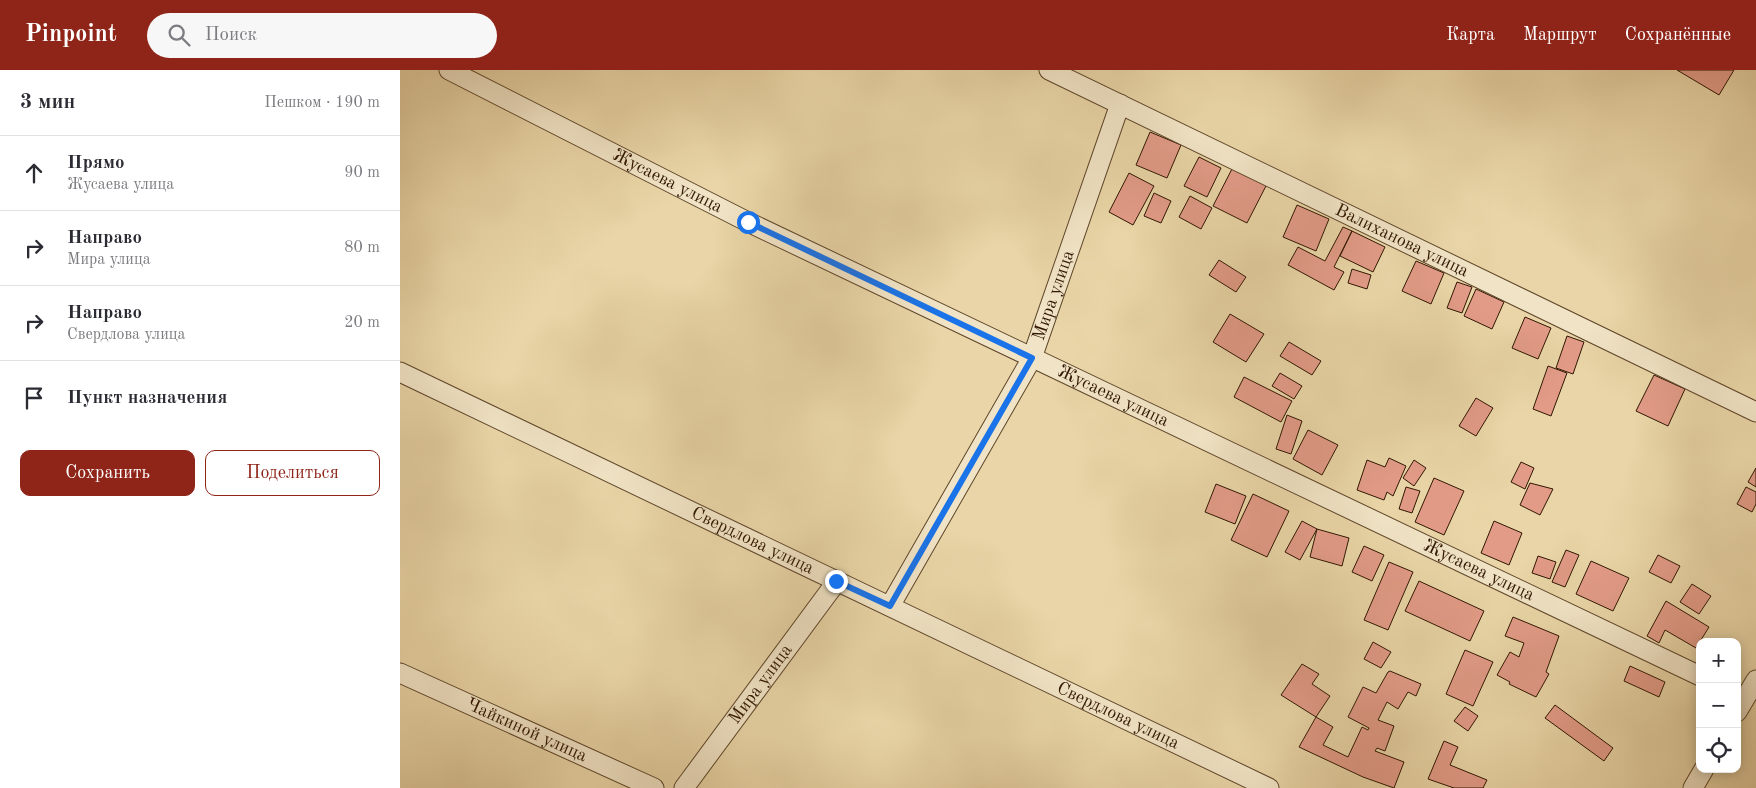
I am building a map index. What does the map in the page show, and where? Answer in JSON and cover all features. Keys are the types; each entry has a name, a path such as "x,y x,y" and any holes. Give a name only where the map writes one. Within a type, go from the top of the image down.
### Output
{"street":[{"name":"Жусаева улица","path":"449,70 748,222 1696,674"},
{"name":"Валиханова улица","path":"1049,70 1756,412"},
{"name":"Мира улица","path":"890,606 1032,358 1120,104"},
{"name":"Свердлова улица","path":"400,372 1268,788"},
{"name":"Мира улица","path":"684,788 836,581"},
{"name":"Чайкиной улица","path":"400,673 654,788"},
{"path":"1744,702 1756,680"},
{"path":"1693,788 1702,773"}],"building":[{"path":"1677,70 1734,70 1719,95"},
{"path":"1150,132 1181,145 1167,178 1136,165"},
{"path":"1199,157 1221,168 1207,197 1184,186"},
{"path":"1234,165 1268,182 1247,223 1213,206"},
{"path":"1129,173 1154,186 1133,225 1109,212"},
{"path":"1154,193 1171,201 1161,223 1144,216"},
{"path":"1190,196 1212,208 1201,229 1179,217"},
{"path":"1297,205 1329,219 1316,251 1283,237"},
{"path":"1343,227 1352,231 1334,267 1344,272 1334,290 1288,265 1298,247 1325,261"},
{"path":"1352,231 1385,247 1373,272 1340,256"},
{"path":"1219,260 1246,277 1236,292 1209,275"},
{"path":"1416,261 1444,273 1431,304 1402,291"},
{"path":"1352,269 1371,275 1367,289 1348,283"},
{"path":"1457,282 1472,287 1462,313 1447,308"},
{"path":"1476,289 1504,302 1492,329 1464,316"},
{"path":"1230,314 1264,334 1246,362 1213,342"},
{"path":"1525,317 1551,328 1538,359 1512,348"},
{"path":"1567,336 1584,342 1573,374 1556,368"},
{"path":"1289,342 1321,361 1312,375 1280,356"},
{"path":"1548,366 1567,373 1551,416 1533,409"},
{"path":"1280,373 1302,386 1294,399 1272,386"},
{"path":"1654,375 1685,389 1668,426 1636,411"},
{"path":"1244,377 1292,401 1281,422 1234,397"},
{"path":"1476,398 1493,408 1476,436 1459,426"},
{"path":"1287,415 1302,421 1291,454 1276,449"},
{"path":"1308,430 1338,445 1322,475 1293,459"},
{"path":"1389,458 1406,466 1393,496 1387,492 1384,500 1357,490 1367,460 1385,467"},
{"path":"1414,460 1426,468 1414,486 1403,478"},
{"path":"1521,462 1534,468 1525,489 1511,482"},
{"path":"1756,468 1756,487 1748,482"},
{"path":"1434,478 1464,491 1444,535 1415,522"},
{"path":"1530,483 1553,489 1540,515 1520,505"},
{"path":"1216,484 1246,496 1235,524 1205,512"},
{"path":"1406,487 1420,491 1412,513 1399,509"},
{"path":"1746,487 1756,492 1756,504 1752,512 1737,504"},
{"path":"1253,494 1289,511 1267,557 1231,540"},
{"path":"1302,521 1317,529 1300,560 1285,552"},
{"path":"1494,521 1522,533 1509,565 1481,553"},
{"path":"1317,529 1349,538 1342,566 1310,557"},
{"path":"1364,546 1384,555 1372,581 1352,572"},
{"path":"1566,550 1579,555 1565,587 1552,582"},
{"path":"1658,555 1680,566 1671,583 1649,572"},
{"path":"1538,556 1556,562 1550,579 1532,573"},
{"path":"1591,561 1629,578 1613,611 1576,594"},
{"path":"1389,562 1413,572 1388,630 1364,620"},
{"path":"1419,581 1484,611 1470,641 1405,611"},
{"path":"1692,584 1711,596 1699,614 1680,602"},
{"path":"1666,601 1709,627 1702,638 1696,638 1696,648 1665,630 1659,643 1647,636"},
{"path":"1513,617 1559,636 1546,672 1549,674 1536,697 1509,684 1510,682 1497,675 1510,652 1519,657 1524,643 1505,636"},
{"path":"1373,642 1391,652 1381,668 1364,659"},
{"path":"1465,650 1493,662 1473,706 1446,694"},
{"path":"1302,664 1319,674 1312,684 1330,696 1316,717 1281,695"},
{"path":"1630,666 1665,682 1659,697 1624,681"},
{"path":"1390,671 1421,684 1416,696 1408,692 1398,709 1387,702 1378,720 1394,726 1385,751 1377,748 1375,751 1404,762 1394,788 1363,777 1299,747 1316,717 1333,727 1323,745 1348,757 1362,727 1368,730 1369,728 1348,717 1363,687 1376,693"},
{"path":"1555,705 1613,748 1604,761 1545,718"},
{"path":"1465,707 1478,716 1468,731 1454,721"},
{"path":"1444,741 1458,747 1450,765 1487,780 1483,788 1454,788 1428,779"}],"route":[{"path":"748,222 1032,358 890,606 836,581"}]}
